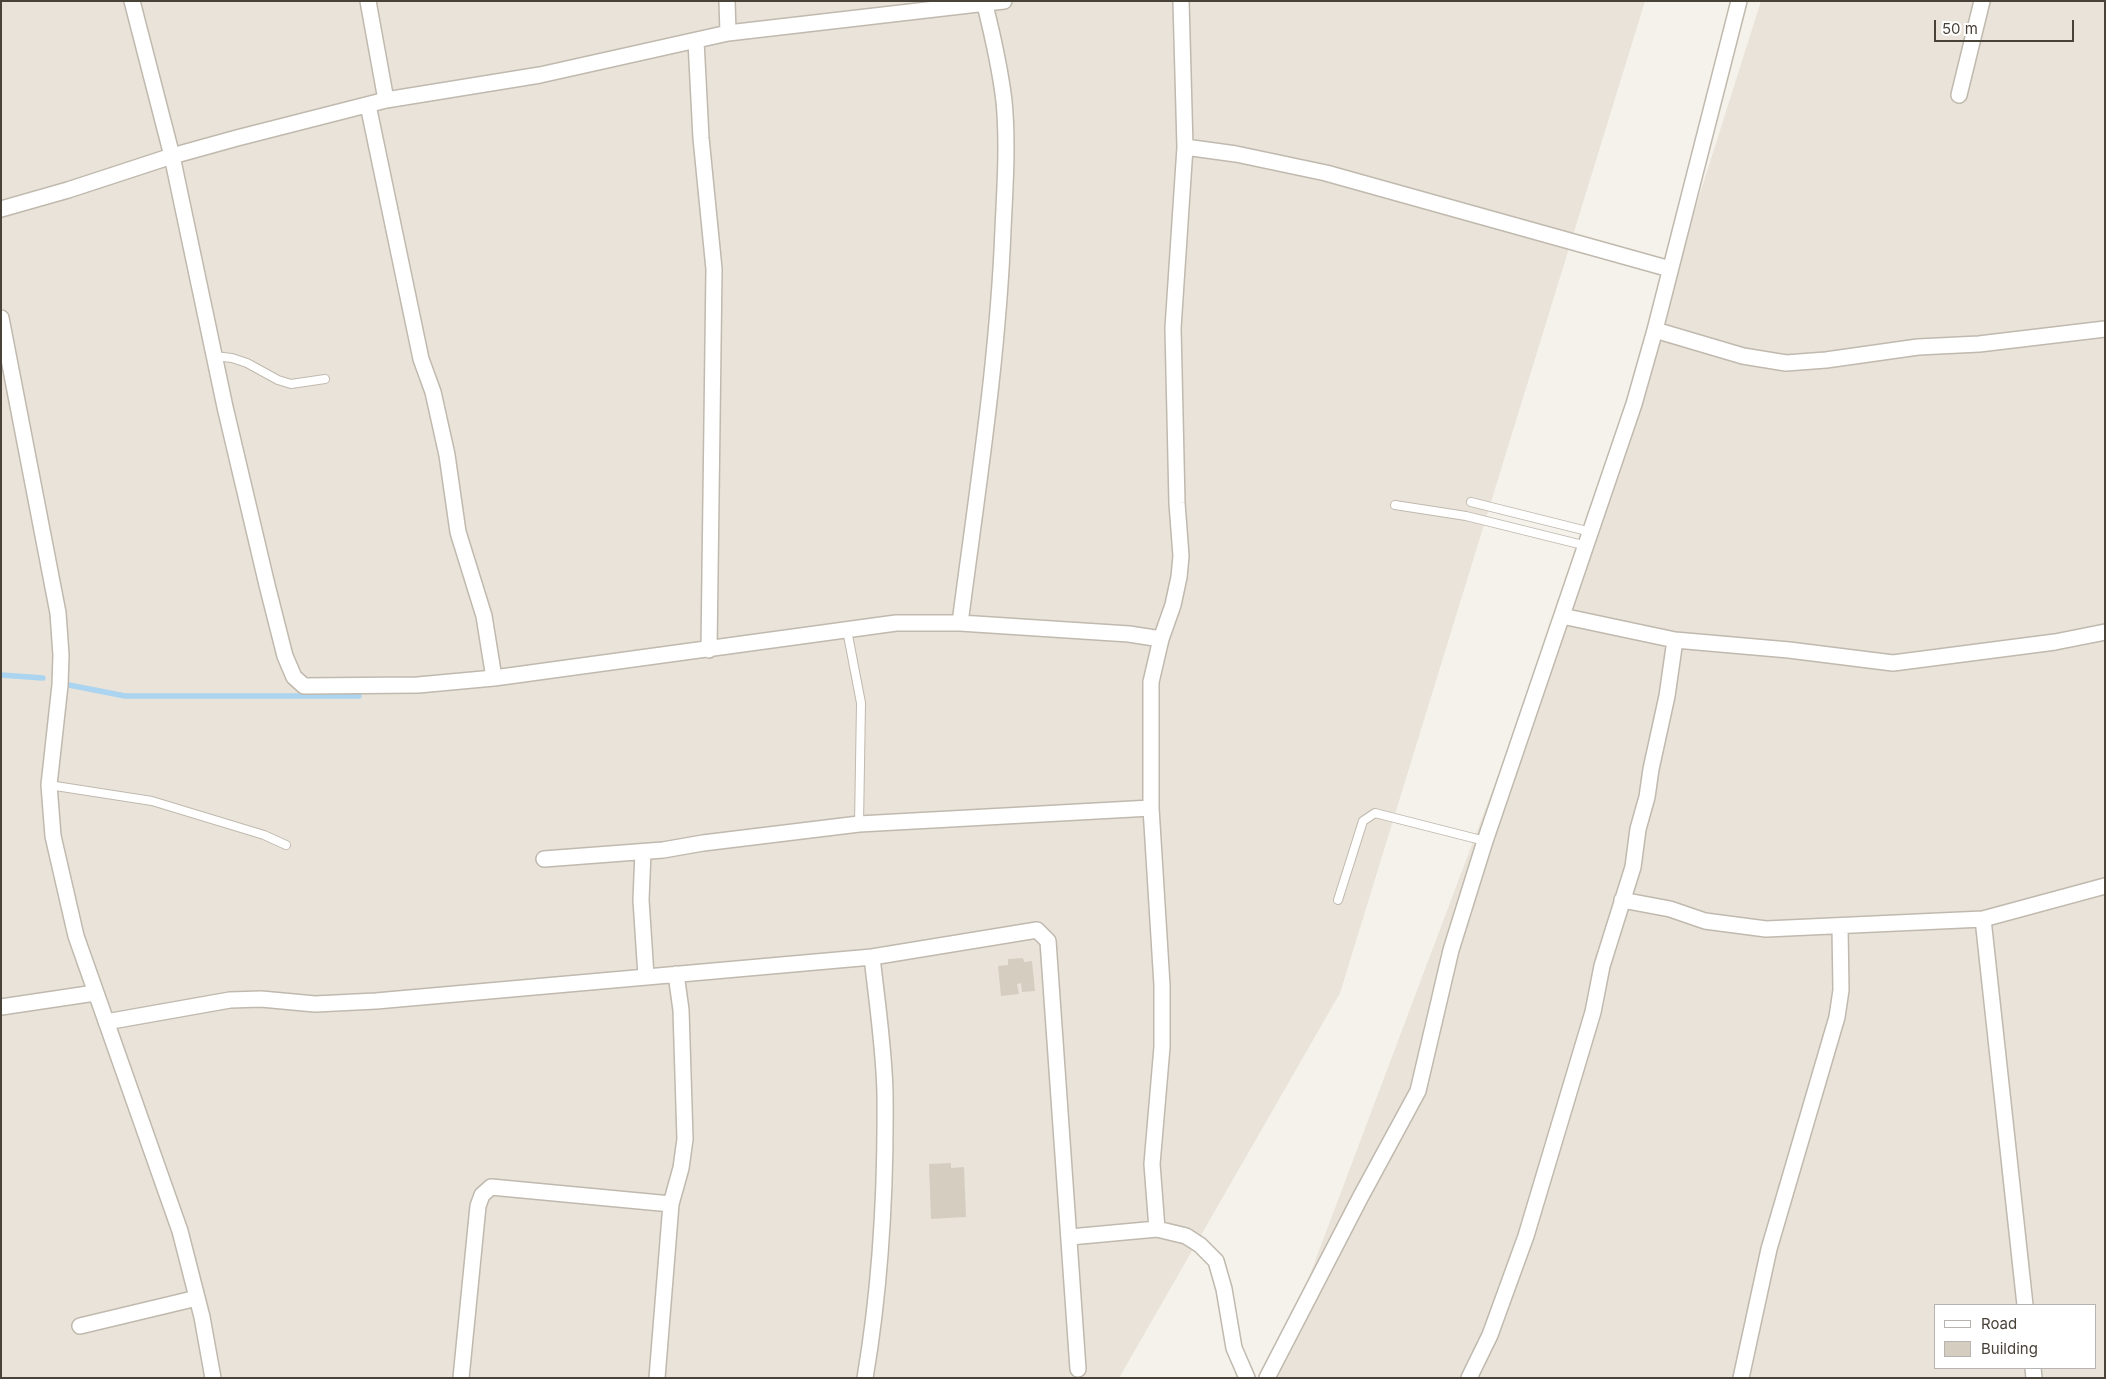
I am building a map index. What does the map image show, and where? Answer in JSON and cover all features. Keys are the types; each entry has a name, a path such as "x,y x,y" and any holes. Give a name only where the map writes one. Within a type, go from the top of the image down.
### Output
{"street":[{"path":"132,1 172,156 214,356 267,585 285,656 294,677 304,686 418,685 494,678 896,623 960,623 1129,634 1161,639"},
{"path":"368,1 386,100"},
{"path":"726,1 728,33"},
{"path":"1,209 68,190 172,156 386,100 540,75 728,33 985,5 1004,1"},
{"path":"1157,1229 1152,1164 1162,1047 1162,986 1150,808 1151,682 1161,639 1173,605 1181,556 1177,503 1174,328 1185,147 1181,1"},
{"path":"1267,1378 1360,1198 1418,1091 1451,950 1485,841 1634,404 1655,330 1739,1"},
{"path":"1959,95 1982,1"},
{"path":"960,623 998,334 1003,240 1005,186 1004,103 998,57 985,5"},
{"path":"696,41 701,138 714,269 709,650"},
{"path":"368,105 421,358 433,392 447,455 458,532 484,616 494,678"},
{"path":"1185,147 1236,154 1326,173 1670,269"},
{"path":"1,318 58,613 61,655 60,685 49,785 53,836 76,936 180,1230 197,1298 213,1378"},
{"path":"1655,330 1742,356 1786,363 1826,360 1918,347 1979,344 2105,329"},
{"path":"1562,616 1675,640 1789,650 1893,663 2055,642 2105,632"},
{"path":"1469,1378 1490,1334 1526,1236 1593,1012 1602,966 1632,867 1638,829 1647,797 1651,769 1667,696 1675,640"},
{"path":"544,859 643,852 703,842 858,824 1150,808"},
{"path":"643,852 642,943 646,976"},
{"path":"1622,900 1670,909 1705,921 1766,929 1840,927 1983,919 2105,886"},
{"path":"1983,919 2025,1304"},
{"path":"1741,1378 1769,1249 1837,1017 1841,990 1840,927"},
{"path":"106,1022 230,1000 262,999 315,1004 376,1001 872,957 1037,930 1048,942 1078,1370"},
{"path":"865,1378 876,1318 884,1195 885,1092 872,957"},
{"path":"656,1378 671,1204 681,1168 685,1139 681,1010 676,974"},
{"path":"1,1006 95,993"},
{"path":"461,1378 478,1206 482,1195 491,1187 671,1204"},
{"path":"1070,1237 1157,1229 1186,1236 1200,1245 1216,1261 1224,1289 1234,1348 1247,1378"},
{"path":"80,1326 197,1298"}],"lane":[{"path":"214,356 232,358 278,380 291,384 325,379"},
{"path":"1471,502 1589,539"},
{"path":"1395,505 1589,539"},
{"path":"847,630 860,702 858,824"},
{"path":"49,785 152,801 264,835 286,845"},
{"path":"1338,900 1363,821 1375,813 1485,841"}],"shaded area":[{"path":"1,1 1645,1 1340,993 1119,1378 1,1378"},
{"path":"1761,1 2105,1 2105,1378 1271,1378 1610,478"}],"building":[{"path":"1023,958 1024,962 1032,961 1035,991 1022,992 1021,983 1017,984 1019,994 1001,996 998,966 1008,965 1008,959"},
{"path":"951,1163 951,1168 964,1167 966,1217 931,1219 929,1164"}],"waterway":[{"path":"1,675 43,678"},
{"path":"69,685 125,696 359,696"}]}
